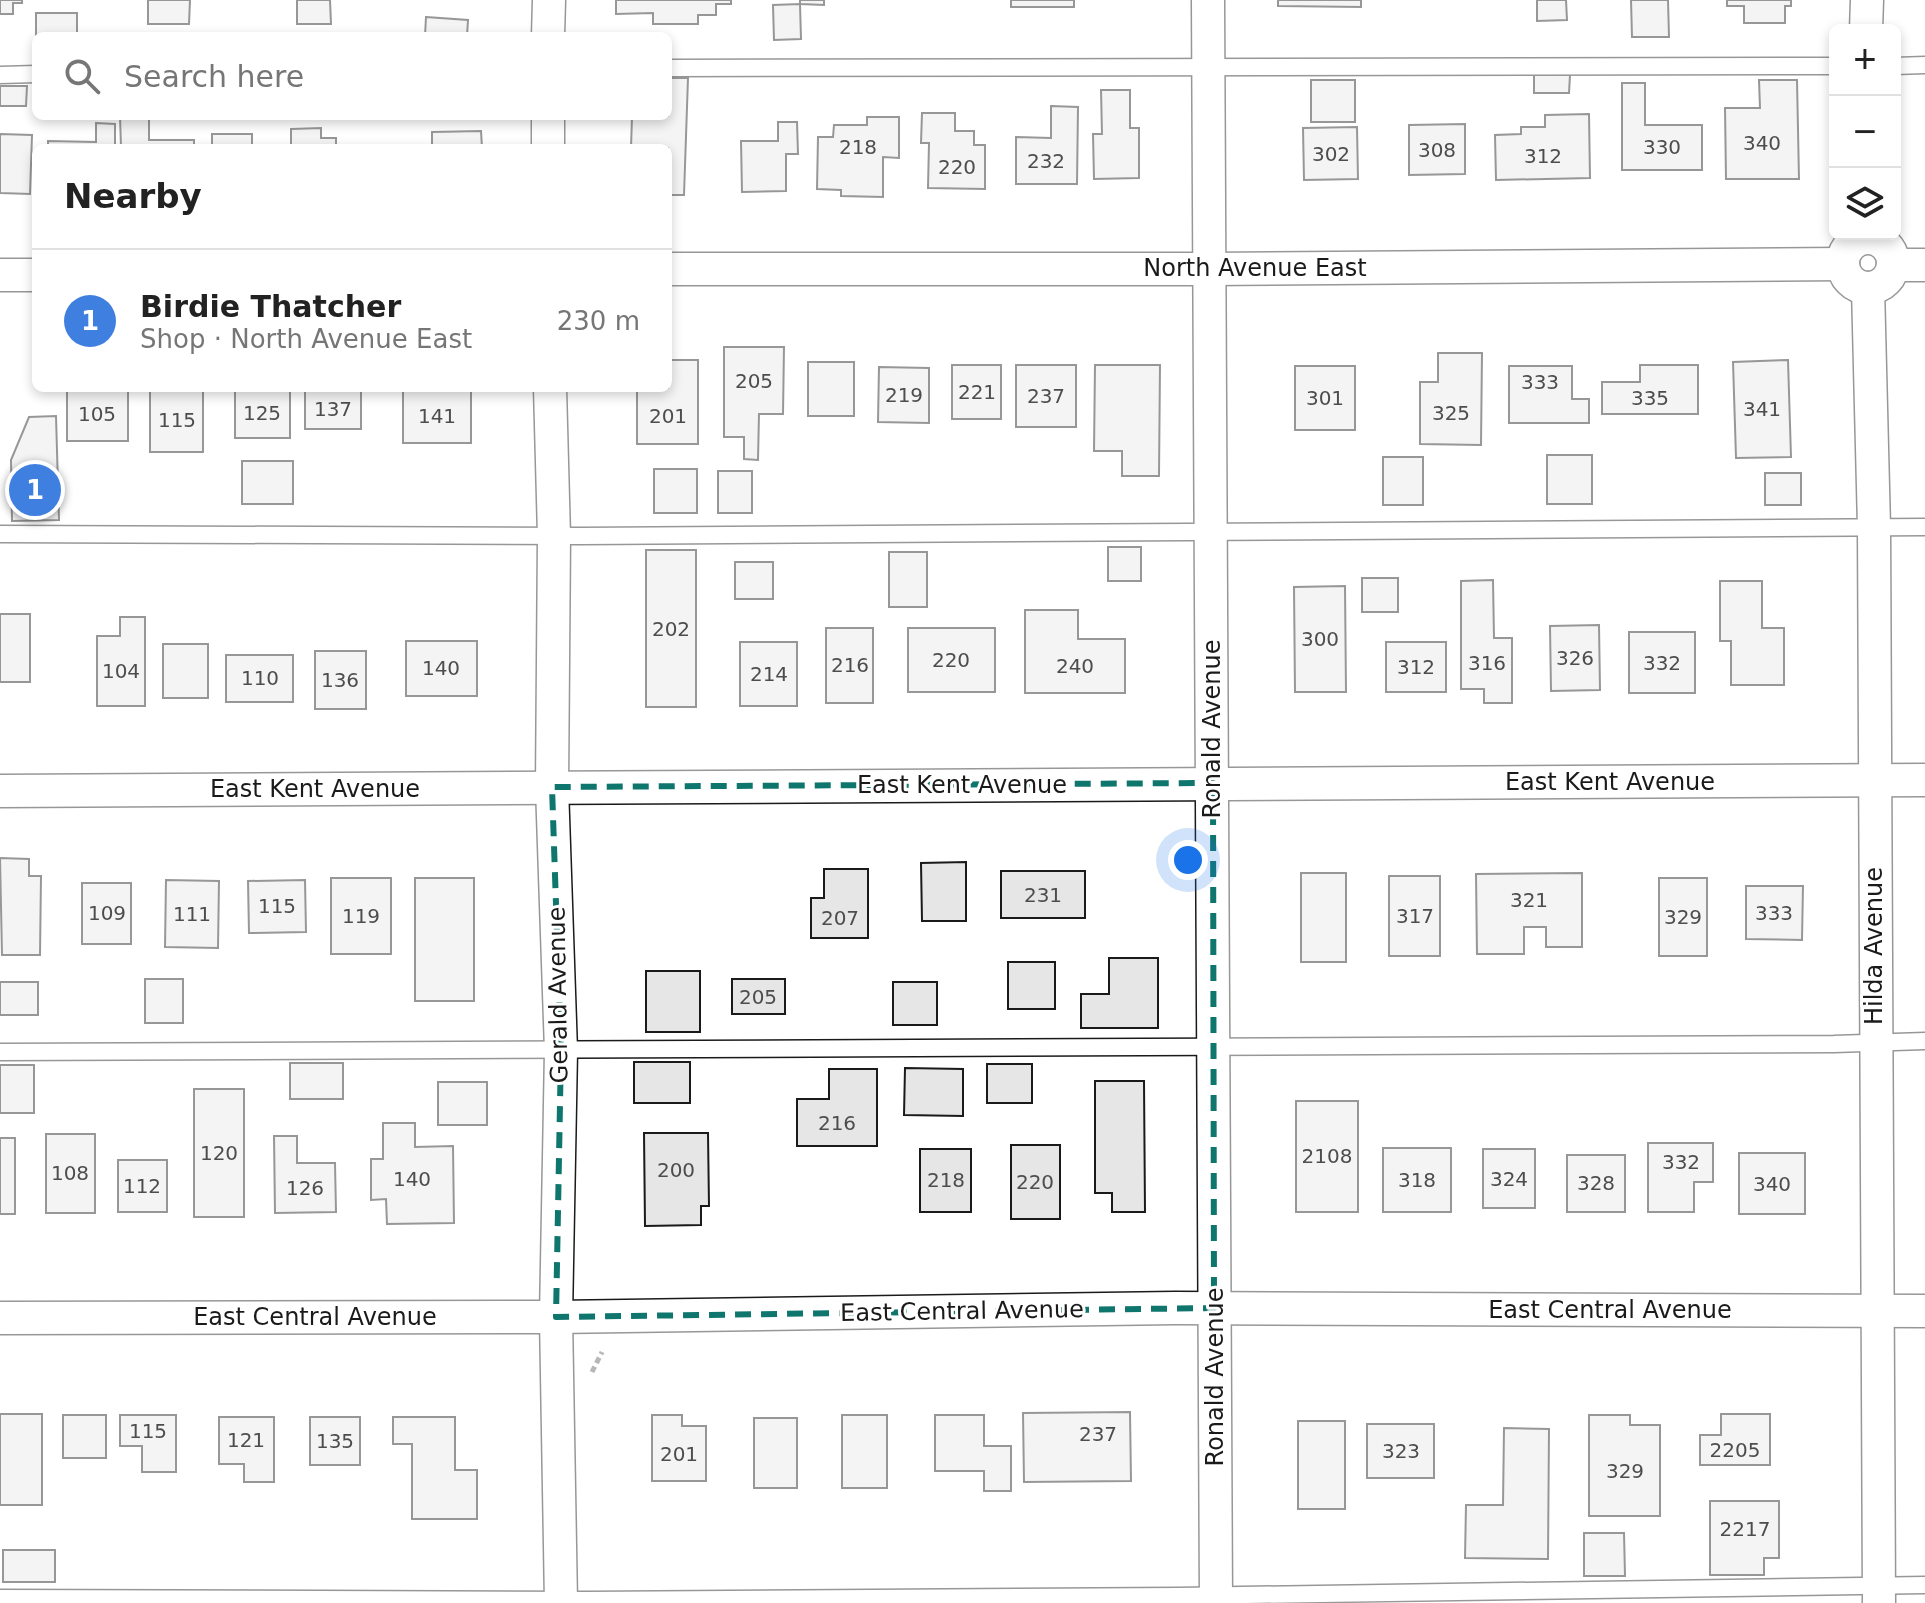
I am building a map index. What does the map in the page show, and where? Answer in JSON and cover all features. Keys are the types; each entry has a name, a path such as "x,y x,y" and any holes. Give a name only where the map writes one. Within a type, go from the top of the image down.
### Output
{"street":[{"path":"548,32 549,0"},
{"name":"Ronald Avenue","path":"1208,0 1216,1599"},
{"path":"1866,24 1867,0"},
{"path":"548,120 548,144"},
{"path":"1858,240 1845,252 1843,264 1850,282 1868,288 1886,281 1893,265 1888,248 1877,240"},
{"name":"North Avenue East","path":"672,269 1843,264"},
{"path":"1893,265 1925,265"},
{"path":"0,275 32,275"},
{"name":"Hilda Avenue","path":"1868,288 1874,527 1874,1042 1879,1594"},
{"name":"Gerald Avenue","path":"550,392 554,536 552,787 561,1051 556,1317 561,1601"},
{"name":"East Kent Avenue","path":"0,791 1925,780"},
{"name":"East Central Avenue","path":"0,1318 556,1317 1214,1308 1925,1311"}],"lane":[{"path":"1901,66 1925,65"},
{"path":"672,68 1829,66"},
{"path":"0,75 32,74"},
{"path":"0,534 554,536 1925,527"},
{"path":"0,1052 1213,1048 1925,1041"},
{"path":"0,1598 561,1601 1216,1599 1879,1594 1925,1585"}],"highlighted area":[{"path":"1213,783 1214,1308 556,1317 561,1051 552,787"}],"building":[{"path":"0,0 22,0 22,3 13,3 13,14 0,14"},
{"path":"148,0 190,0 189,24 148,24"},
{"path":"297,0 330,0 331,24 297,24"},
{"path":"616,0 731,0 731,4 716,4 716,15 698,15 698,24 653,24 653,13 616,14"},
{"path":"800,0 824,0 824,5 800,4"},
{"path":"1011,0 1074,0 1074,7 1011,7"},
{"path":"1278,0 1361,0 1361,7 1278,6"},
{"path":"1537,0 1566,0 1567,20 1537,21"},
{"path":"1631,0 1668,0 1669,37 1632,37"},
{"path":"1727,0 1791,0 1791,6 1785,6 1785,23 1744,23 1744,6 1727,6"},
{"path":"800,4 801,39 774,40 773,5"},
{"path":"36,13 77,13 77,32 36,32"},
{"path":"426,17 468,20 467,32 425,32"},
{"path":"1534,74 1570,75 1569,93 1534,93"},
{"path":"672,78 688,78 684,195 672,195 672,144 631,144 632,120 672,120"},
{"path":"1311,80 1355,80 1355,122 1311,122"},
{"path":"1759,80 1797,80 1799,179 1726,179 1725,108 1760,108"},
{"path":"1622,83 1645,83 1645,125 1702,125 1702,170 1622,170"},
{"path":"0,86 27,86 26,106 0,106"},
{"path":"1101,90 1130,90 1130,128 1139,128 1139,178 1094,179 1093,134 1102,134"},
{"path":"1051,106 1078,107 1077,184 1016,184 1016,137 1051,138"},
{"path":"922,113 955,113 955,131 974,131 974,145 985,145 985,189 928,188 929,143 921,143"},
{"path":"1589,114 1590,178 1496,180 1495,135 1521,134 1521,127 1545,127 1545,115"},
{"path":"867,117 899,117 899,158 883,157 883,197 841,196 841,190 817,189 818,137 833,137 834,125 867,125"},
{"path":"120,120 149,120 149,140 194,140 194,144 121,144"},
{"path":"778,122 797,122 798,154 786,154 786,191 742,192 741,141 778,141"},
{"path":"96,123 115,124 115,144 48,144 48,141 96,142"},
{"path":"1465,124 1465,174 1409,175 1409,125"},
{"path":"1357,127 1358,179 1304,180 1303,128"},
{"path":"321,128 321,138 336,138 336,144 291,144 291,129"},
{"path":"481,131 482,144 432,144 432,132"},
{"path":"0,134 32,135 30,194 0,193"},
{"path":"212,134 252,134 252,144 212,144"},
{"path":"724,347 784,347 783,414 759,414 758,460 744,459 744,437 724,437"},
{"path":"1438,353 1482,353 1481,445 1420,444 1420,382 1438,382"},
{"path":"672,360 698,360 698,444 637,444 637,392 672,392"},
{"path":"1788,360 1791,457 1736,458 1733,362"},
{"path":"808,362 854,362 854,416 808,416"},
{"path":"952,365 1001,365 1001,419 952,419"},
{"path":"1016,365 1076,365 1076,427 1016,427"},
{"path":"1095,365 1160,365 1159,476 1122,476 1122,451 1094,451"},
{"path":"1640,365 1698,365 1698,414 1602,414 1602,382 1640,382"},
{"path":"1295,366 1355,366 1355,430 1295,430"},
{"path":"1509,366 1572,366 1572,399 1589,399 1589,423 1509,423"},
{"path":"879,367 929,368 929,423 878,422"},
{"path":"67,392 128,392 128,441 67,441"},
{"path":"150,392 203,392 203,452 150,452"},
{"path":"235,392 290,392 290,438 235,438"},
{"path":"305,392 361,392 361,429 305,429"},
{"path":"403,392 471,392 471,443 403,443"},
{"path":"56,416 59,520 12,521 11,460 29,417"},
{"path":"1547,455 1592,455 1592,504 1547,504"},
{"path":"1383,457 1423,457 1423,505 1383,505"},
{"path":"242,461 293,461 293,504 242,504"},
{"path":"654,469 697,469 697,513 654,513"},
{"path":"718,471 752,471 752,513 718,513"},
{"path":"1765,473 1801,473 1801,505 1765,505"},
{"path":"1108,547 1141,547 1141,581 1108,581"},
{"path":"646,550 696,550 696,707 646,707"},
{"path":"889,552 927,552 927,607 889,607"},
{"path":"735,562 773,562 773,599 735,599"},
{"path":"1362,578 1398,578 1398,612 1362,612"},
{"path":"1493,580 1494,638 1512,638 1512,703 1484,703 1484,689 1461,689 1461,581"},
{"path":"1720,581 1762,581 1762,628 1784,628 1784,685 1731,685 1731,641 1720,641"},
{"path":"1345,586 1346,692 1295,692 1294,587"},
{"path":"1025,610 1078,610 1078,639 1125,639 1125,693 1025,693"},
{"path":"0,614 30,614 30,682 0,682"},
{"path":"120,617 145,617 145,706 97,706 97,636 120,636"},
{"path":"1599,625 1600,690 1551,691 1550,626"},
{"path":"826,628 873,628 873,703 826,703"},
{"path":"908,628 995,628 995,692 908,692"},
{"path":"1629,632 1695,632 1695,693 1629,693"},
{"path":"406,641 477,641 477,696 406,696"},
{"path":"740,642 797,642 797,706 740,706"},
{"path":"1386,642 1446,642 1446,692 1386,692"},
{"path":"163,644 208,644 208,698 163,698"},
{"path":"315,651 366,651 366,709 315,709"},
{"path":"226,655 293,655 293,702 226,702"},
{"path":"0,858 29,859 29,876 41,876 40,955 2,955"},
{"path":"966,862 966,921 922,921 921,863"},
{"path":"824,869 868,869 868,938 811,938 811,898 824,898"},
{"path":"1001,871 1085,871 1085,918 1001,918"},
{"path":"1301,873 1346,873 1346,962 1301,962"},
{"path":"1582,873 1582,947 1546,947 1546,927 1524,927 1524,954 1477,954 1476,874"},
{"path":"1389,876 1440,876 1440,956 1389,956"},
{"path":"331,878 391,878 391,954 331,954"},
{"path":"415,878 474,878 474,1001 415,1001"},
{"path":"1659,878 1707,878 1707,956 1659,956"},
{"path":"166,880 219,881 218,948 165,947"},
{"path":"305,880 306,932 249,933 248,881"},
{"path":"82,883 131,883 131,944 82,944"},
{"path":"1746,886 1803,886 1802,940 1746,939"},
{"path":"1109,958 1158,958 1158,1028 1081,1028 1081,994 1109,994"},
{"path":"1008,962 1055,962 1055,1009 1008,1009"},
{"path":"646,971 700,971 700,1032 646,1032"},
{"path":"145,979 183,979 183,1023 145,1023"},
{"path":"732,979 785,979 785,1014 732,1014"},
{"path":"0,982 38,982 38,1015 0,1015"},
{"path":"893,982 937,982 937,1025 893,1025"},
{"path":"634,1062 690,1062 690,1103 634,1103"},
{"path":"290,1063 343,1063 343,1099 290,1099"},
{"path":"987,1064 1032,1064 1032,1103 987,1103"},
{"path":"0,1065 34,1065 34,1113 0,1113"},
{"path":"905,1068 963,1069 963,1116 904,1115"},
{"path":"829,1069 877,1069 877,1146 797,1146 797,1099 829,1099"},
{"path":"1095,1081 1144,1081 1145,1212 1112,1212 1112,1193 1095,1193"},
{"path":"438,1082 487,1082 487,1125 438,1125"},
{"path":"194,1089 244,1089 244,1217 194,1217"},
{"path":"1296,1101 1358,1101 1358,1212 1296,1212"},
{"path":"383,1123 415,1123 415,1147 453,1146 454,1223 387,1224 386,1199 371,1200 371,1159 383,1159"},
{"path":"644,1133 708,1133 709,1206 701,1206 701,1225 645,1226"},
{"path":"46,1134 95,1134 95,1213 46,1213"},
{"path":"274,1136 297,1136 297,1163 335,1163 336,1212 275,1213"},
{"path":"0,1138 15,1138 15,1214 0,1214"},
{"path":"1648,1143 1713,1143 1713,1182 1694,1182 1694,1212 1648,1212"},
{"path":"1011,1145 1060,1145 1060,1219 1011,1219"},
{"path":"1383,1148 1451,1148 1451,1212 1383,1212"},
{"path":"920,1149 971,1149 971,1212 920,1212"},
{"path":"1483,1149 1535,1149 1535,1208 1483,1208"},
{"path":"1739,1153 1805,1153 1805,1214 1739,1214"},
{"path":"1567,1155 1625,1155 1625,1212 1567,1212"},
{"path":"118,1160 167,1160 167,1212 118,1212"},
{"path":"1130,1412 1131,1481 1024,1482 1023,1413"},
{"path":"0,1414 42,1414 42,1505 0,1505"},
{"path":"1721,1414 1770,1414 1770,1465 1700,1465 1700,1435 1721,1435"},
{"path":"63,1415 106,1415 106,1458 63,1458"},
{"path":"120,1415 176,1415 176,1472 142,1472 142,1446 120,1446"},
{"path":"652,1415 682,1415 682,1426 706,1426 706,1481 652,1481"},
{"path":"842,1415 887,1415 887,1488 842,1488"},
{"path":"935,1415 984,1415 984,1446 1011,1446 1011,1491 984,1491 984,1471 935,1471"},
{"path":"1589,1415 1630,1415 1630,1425 1660,1425 1660,1516 1589,1516"},
{"path":"219,1417 274,1417 274,1482 244,1482 244,1464 219,1464"},
{"path":"310,1417 360,1417 360,1465 310,1465"},
{"path":"393,1417 455,1417 455,1470 477,1470 477,1519 412,1519 412,1444 393,1444"},
{"path":"754,1418 797,1418 797,1488 754,1488"},
{"path":"1298,1421 1345,1421 1345,1509 1298,1509"},
{"path":"1367,1424 1434,1424 1434,1478 1367,1478"},
{"path":"1504,1428 1549,1429 1548,1559 1465,1558 1466,1505 1503,1505"},
{"path":"1710,1501 1779,1501 1779,1558 1764,1558 1764,1575 1710,1575"},
{"path":"1584,1533 1624,1533 1625,1576 1584,1576"},
{"path":"3,1550 55,1550 55,1582 3,1582"}],"place":[{"name":"Birdie Thatcher","path":"35,490"}]}
